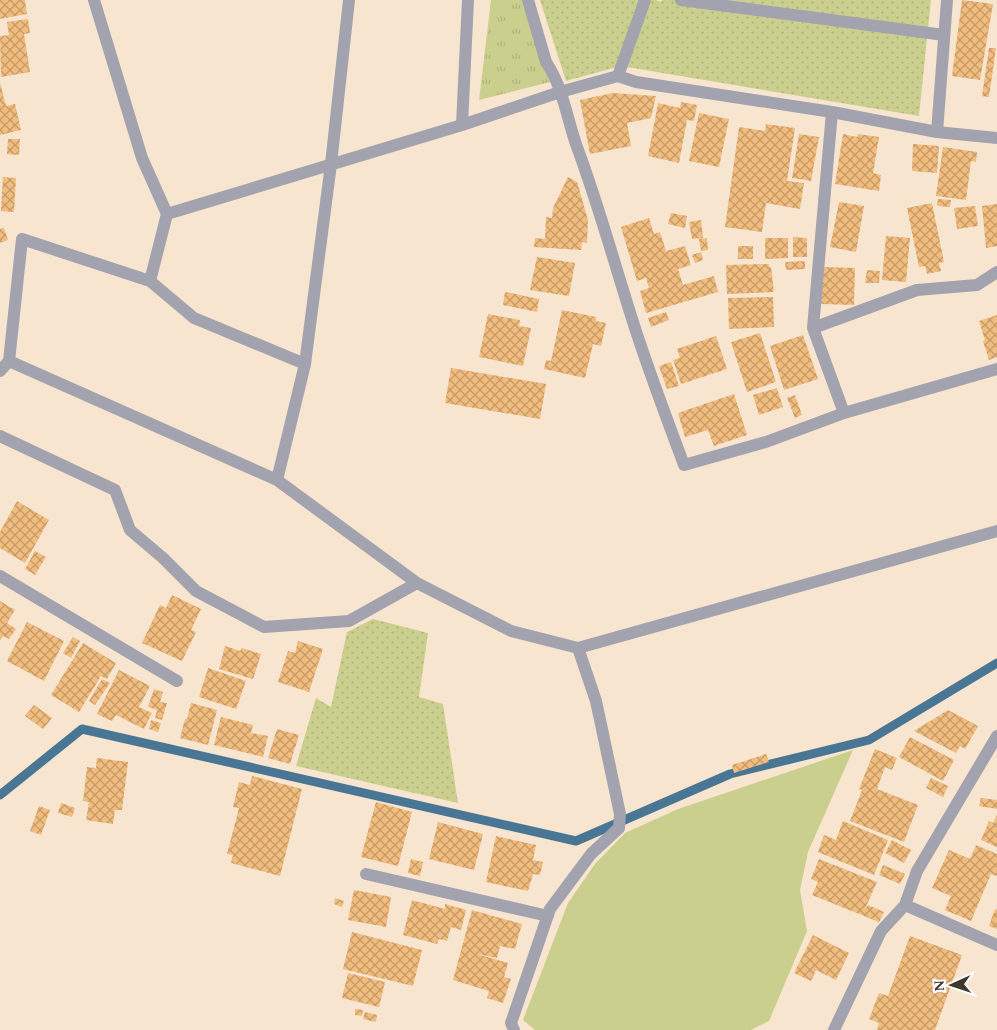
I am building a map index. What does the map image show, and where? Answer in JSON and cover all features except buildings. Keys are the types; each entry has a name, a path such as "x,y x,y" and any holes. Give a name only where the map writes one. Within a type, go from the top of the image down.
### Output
{"street":[{"path":"94,0 142,158 167,214 150,281"},
{"path":"277,480 305,364 331,164 348,0"},
{"path":"462,125 468,0"},
{"path":"528,0 546,62 560,92 574,140 597,202 635,327 684,465 766,442 844,413 997,369"},
{"path":"618,76 644,0"},
{"path":"681,0 944,35"},
{"path":"937,132 947,0"},
{"path":"167,214 462,125 560,92 618,76 636,82 832,112 937,132 997,138"},
{"path":"832,112 813,328 844,413"},
{"path":"0,371 9,361 22,239 150,281 194,318 305,364"},
{"path":"813,328 917,290 977,285 997,272"},
{"path":"9,361 277,480 417,583 511,631 578,648 997,531"},
{"path":"0,436 115,490 130,530 196,590 264,627 349,620 417,583"},
{"path":"0,576 177,681"},
{"path":"514,1030 510,1023 550,909 591,854 620,828 620,814 596,701 578,648"},
{"path":"834,1030 881,931 906,905 916,871 995,743"},
{"path":"366,874 548,916"},
{"path":"906,905 997,945"}],"green space":[{"path":"491,0 526,0 550,82 479,100"},
{"path":"540,0 656,0 661,2 662,0 931,0 919,116 621,66 566,81"},
{"path":"373,619 428,633 419,697 443,704 458,803 296,766 316,698 331,707 347,632"},
{"path":"853,750 808,852 800,890 807,931 769,1021 751,1030 535,1030 523,1020 568,903 595,864 625,833 678,809"}],"waterway":[{"path":"0,795 82,729 576,841 730,774 869,740 997,663"}]}
